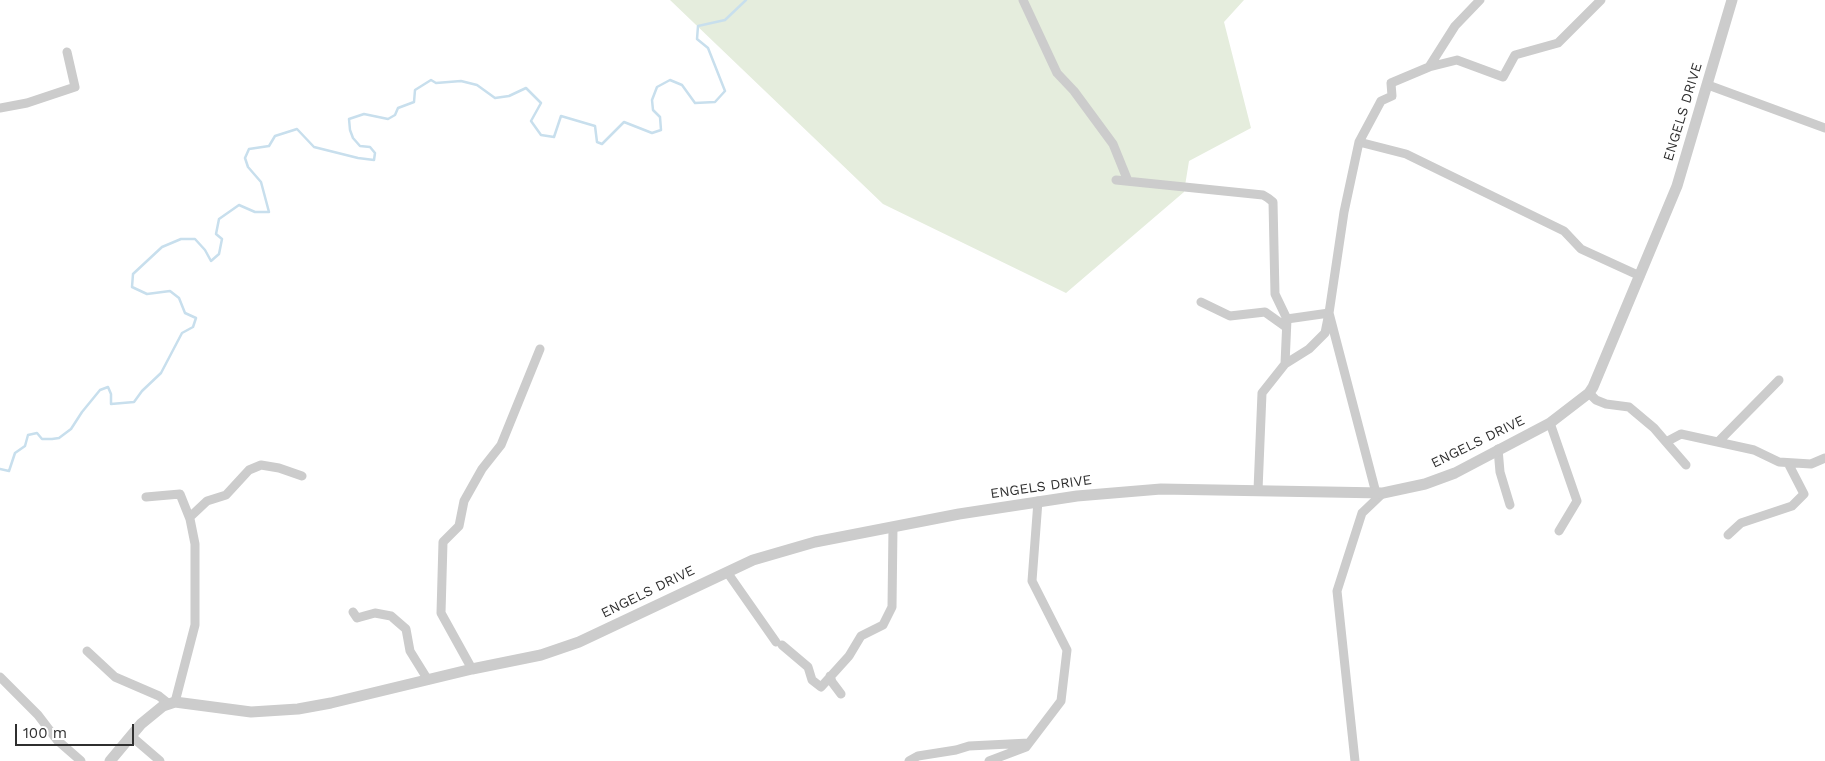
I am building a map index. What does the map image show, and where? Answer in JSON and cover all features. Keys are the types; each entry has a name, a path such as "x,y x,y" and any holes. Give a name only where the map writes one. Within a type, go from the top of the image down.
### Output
{"street":[{"path":"1023,0 1057,73 1074,91 1113,144 1128,181"},
{"path":"1429,67 1455,26 1480,0"},
{"path":"1258,490 1262,393 1285,364 1309,349 1325,333 1344,212 1359,142 1381,101 1392,96 1391,83 1429,67 1456,60 1503,77 1515,55 1558,43 1601,0"},
{"name":"ENGELS DRIVE","path":"172,703 251,712 332,704 472,669 541,655 579,642 727,572 776,552 893,526 1038,501 1161,489 1379,493 1425,484 1455,473 1550,423 1589,394 1677,186 1732,0"},
{"path":"0,108 28,103 75,87 67,52"},
{"path":"1708,85 1825,128"},
{"path":"1359,142 1406,154 1564,231 1581,249 1640,276"},
{"path":"1116,180 1263,195 1273,202 1275,294 1286,323 1285,364"},
{"path":"1201,302 1230,316 1265,312 1286,323 1328,313"},
{"path":"1328,313 1379,493 1362,513 1337,591 1346,691 1355,761"},
{"path":"472,669 441,612 443,542 459,526 464,502 482,469 501,444 540,349"},
{"path":"1719,441 1779,380"},
{"path":"1589,394 1596,400 1606,404 1629,407 1654,428 1686,465"},
{"path":"1550,423 1577,501 1559,530"},
{"path":"1666,442 1680,434 1754,450 1779,462 1811,464 1825,458"},
{"path":"1498,449 1500,472 1510,506"},
{"path":"1728,535 1741,523 1792,506 1804,494 1788,463"},
{"path":"190,517 207,501 226,495 249,470 261,465 279,468 302,476"},
{"path":"110,761 154,712 172,703 195,625 195,544 190,517 180,494 146,497"},
{"path":"990,761 1026,747 1061,701 1068,650 1032,581 1038,501"},
{"path":"727,572 779,643 808,667 812,680 821,687 849,656 861,636 883,625 892,607 893,526"},
{"path":"353,612 357,618 375,613 391,616 406,629 410,651 428,680"},
{"path":"87,651 115,677 172,703"},
{"path":"830,676 840,694"},
{"path":"0,677 38,716 57,740 82,761"},
{"path":"131,736 160,761"},
{"path":"909,761 918,756 969,746 1030,743"}],"green space":[{"path":"670,0 1244,0 1224,22 1251,128 1189,161 1184,192 1066,293 883,204"}],"waterway":[{"path":"0,469 9,471 15,453 25,446 28,435 37,433 42,439 52,439 59,438 71,429 100,390 108,387 111,394 111,404 134,402 142,391 161,373 182,333 193,327 196,318 185,313 179,298 170,291 147,294 132,287 133,274 162,247 181,239 195,239 205,250 211,261 219,254 222,239 216,234 219,219 239,205 255,212 269,212 261,182 248,167 245,158 249,149 269,146 275,136 297,129 314,147 374,160 375,153 370,147 360,146 353,138 349,119 364,114 388,119 395,115 398,108 414,102 415,90 431,80 436,83 461,81 477,85 495,98 509,96 526,88 541,103 531,121 541,135 554,137 561,116 595,126 597,142 602,144 624,122 652,133 661,130 660,117 653,110 652,100 657,87 670,80 682,85 695,103 715,102 725,91 708,48 697,39 698,26 725,20 746,0"}]}
